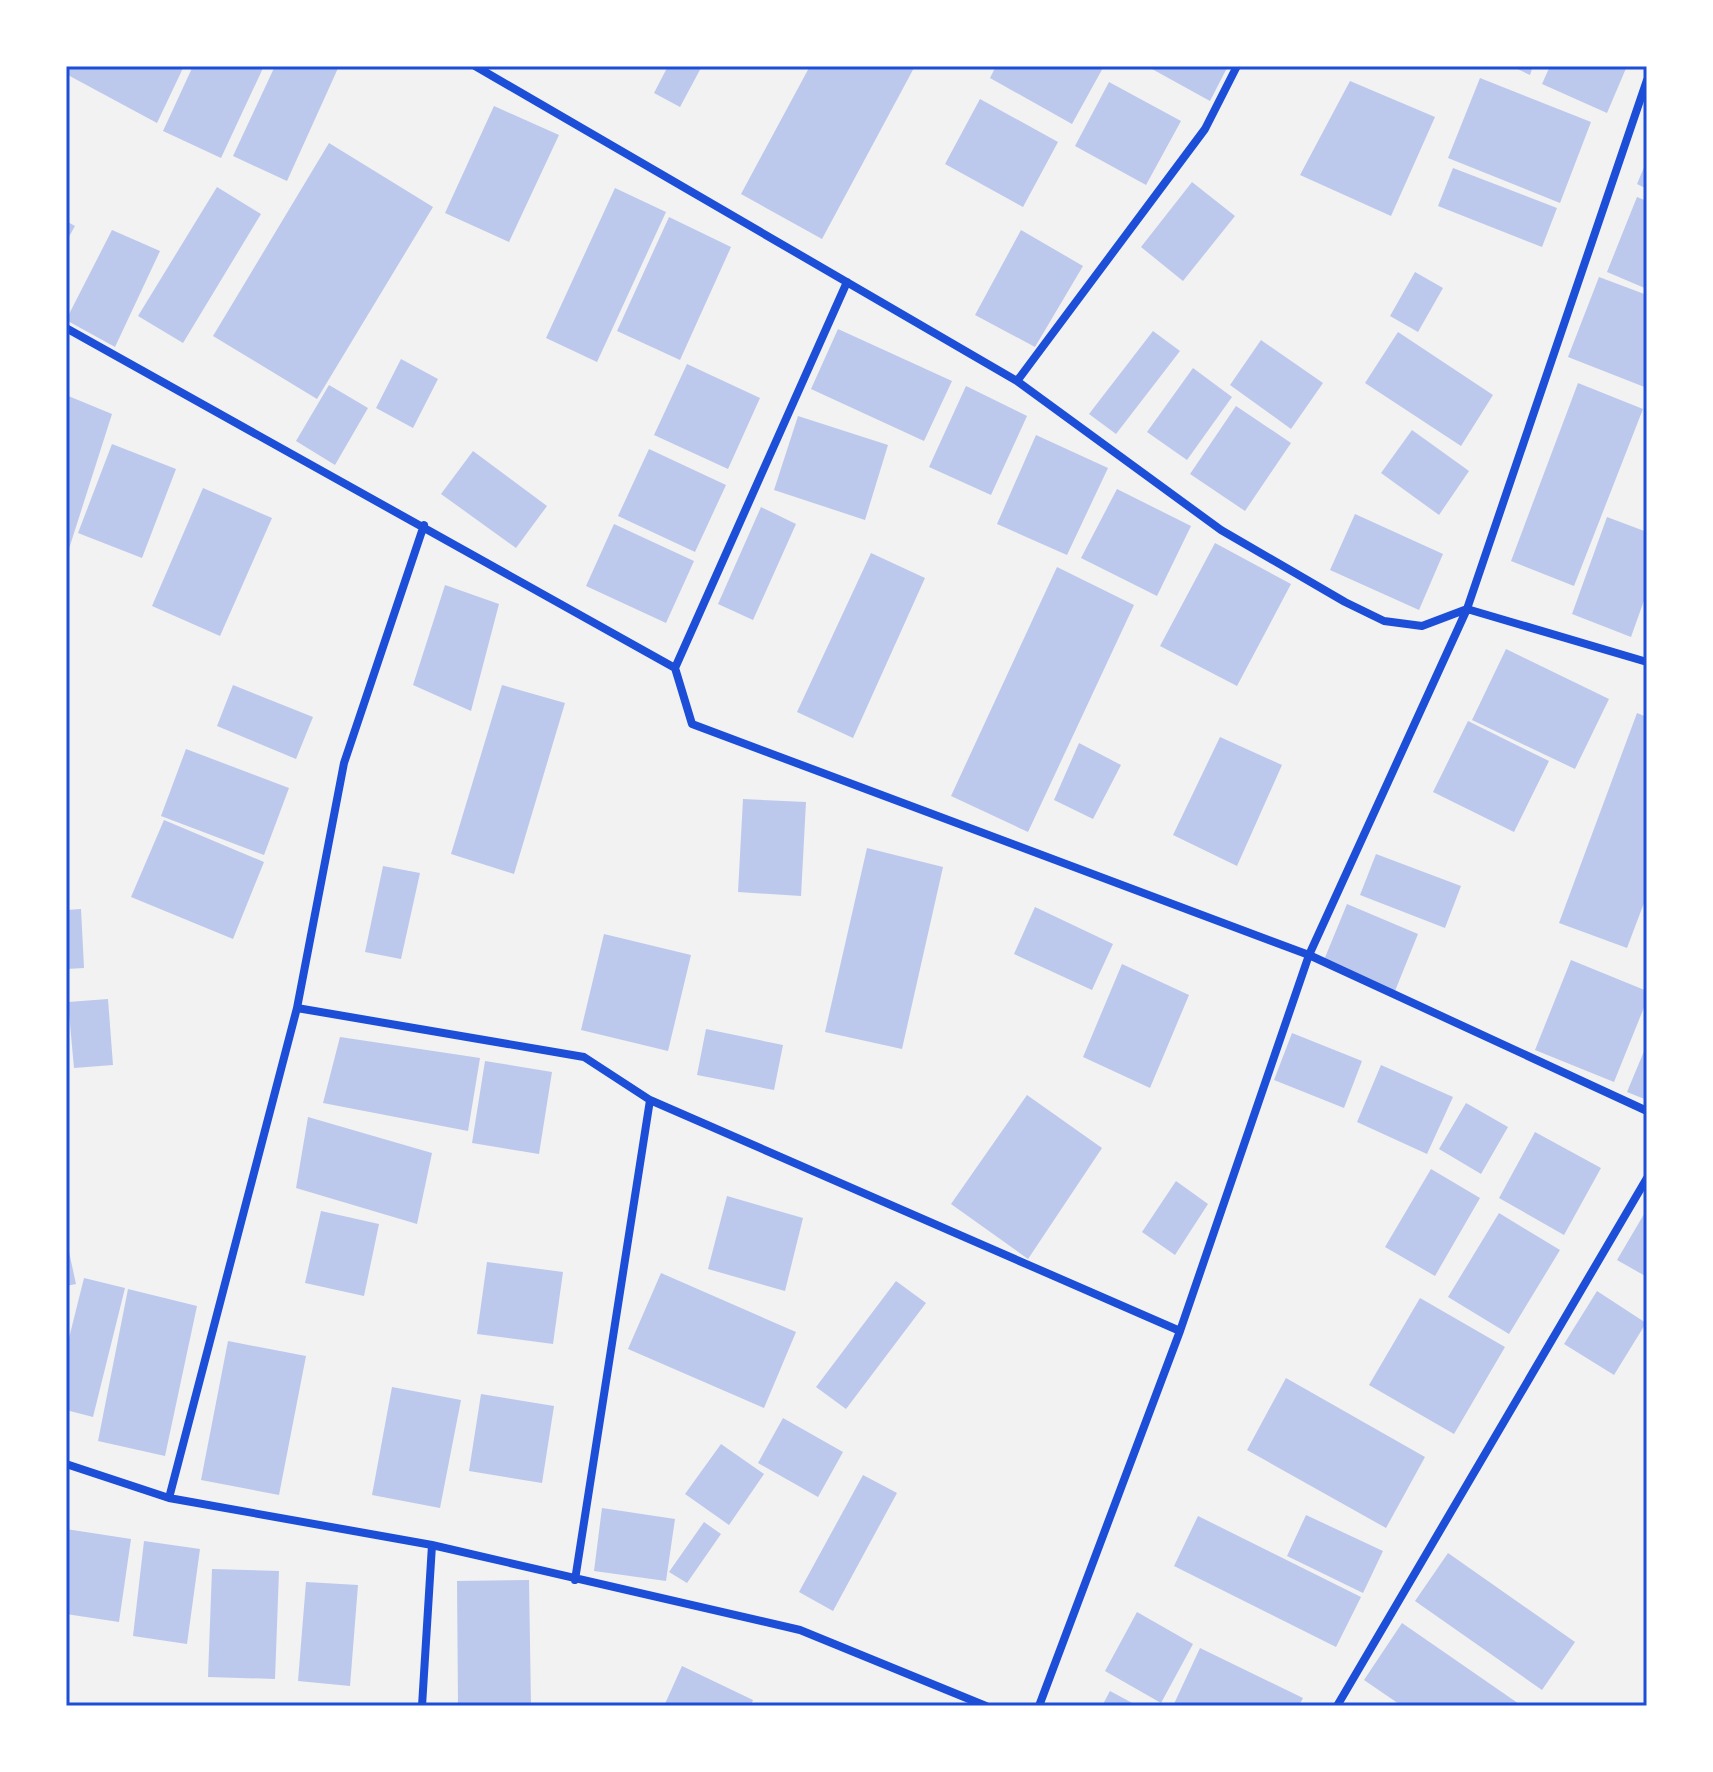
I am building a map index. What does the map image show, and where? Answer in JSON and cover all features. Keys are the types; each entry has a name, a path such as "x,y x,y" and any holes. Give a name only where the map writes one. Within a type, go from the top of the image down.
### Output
{"street":[{"path":"475,66 1017,381 1221,530 1345,602 1384,621 1422,626 1467,609 1647,662"},
{"path":"1017,381 1205,129 1237,66"},
{"path":"1039,1706 1180,1331 1309,955 1467,609 1647,80"},
{"path":"847,282 675,668 692,724 1309,955 1647,1111"},
{"path":"66,328 424,525 675,668"},
{"path":"169,1498 297,1008 344,763 424,525"},
{"path":"297,1008 584,1057 650,1100 1180,1331"},
{"path":"575,1580 650,1100"},
{"path":"1337,1706 1647,1178"},
{"path":"66,1464 169,1498 432,1545 800,1630 986,1706"},
{"path":"422,1706 432,1545"}],"building":[{"path":"66,66 184,66 157,123 66,74"},
{"path":"193,66 264,66 221,158 163,131"},
{"path":"275,66 339,66 287,181 233,156"},
{"path":"668,66 702,66 680,107 654,93"},
{"path":"810,66 915,66 822,239 741,194"},
{"path":"996,66 1104,66 1072,124 990,78"},
{"path":"1154,66 1228,66 1210,101 1152,69"},
{"path":"1511,66 1533,66 1530,75"},
{"path":"1550,66 1627,66 1607,113 1542,84"},
{"path":"1480,78 1591,122 1560,203 1448,158"},
{"path":"1350,81 1435,117 1391,216 1300,175"},
{"path":"1109,82 1181,121 1146,185 1075,146"},
{"path":"980,99 1058,142 1023,207 945,164"},
{"path":"494,106 559,135 509,242 445,213"},
{"path":"329,143 433,207 317,399 213,336"},
{"path":"1647,160 1647,189 1637,184"},
{"path":"1453,168 1557,208 1542,247 1438,206"},
{"path":"1192,182 1235,216 1183,281 1141,247"},
{"path":"217,187 261,214 183,343 138,316"},
{"path":"615,188 666,212 597,362 546,338"},
{"path":"1637,197 1647,201 1647,289 1607,272"},
{"path":"669,217 731,247 680,360 617,331"},
{"path":"66,221 75,226 66,242"},
{"path":"112,230 160,251 115,347 66,320"},
{"path":"1021,230 1083,266 1035,347 975,315"},
{"path":"1415,272 1443,288 1418,332 1390,316"},
{"path":"1599,277 1647,295 1647,388 1568,357"},
{"path":"838,329 952,381 924,441 811,389"},
{"path":"1153,331 1180,351 1116,434 1089,414"},
{"path":"1398,332 1493,395 1461,446 1365,383"},
{"path":"1261,340 1323,383 1291,429 1230,385"},
{"path":"401,359 438,379 413,428 376,408"},
{"path":"687,364 760,398 728,469 654,435"},
{"path":"1193,368 1232,397 1187,460 1147,432"},
{"path":"1578,383 1643,409 1574,586 1511,561"},
{"path":"329,385 368,408 335,465 296,441"},
{"path":"966,386 1027,416 991,495 929,467"},
{"path":"66,395 112,414 67,555 66,555"},
{"path":"1236,406 1291,443 1245,511 1190,474"},
{"path":"798,416 888,445 865,520 774,490"},
{"path":"1412,430 1469,471 1439,515 1381,473"},
{"path":"1036,435 1108,468 1067,555 997,524"},
{"path":"112,444 176,469 142,558 78,533"},
{"path":"649,449 726,485 695,552 618,516"},
{"path":"473,451 547,506 516,548 441,494"},
{"path":"203,488 272,518 220,636 152,606"},
{"path":"1117,489 1191,526 1157,596 1081,558"},
{"path":"761,507 796,524 753,620 718,604"},
{"path":"1355,514 1443,554 1419,610 1330,570"},
{"path":"1607,517 1647,532 1647,592 1631,637 1572,614"},
{"path":"614,524 694,561 666,623 586,586"},
{"path":"1215,543 1291,584 1237,686 1160,646"},
{"path":"871,553 925,578 853,738 797,712"},
{"path":"1057,567 1134,605 1028,832 951,796"},
{"path":"445,585 499,604 471,711 413,685"},
{"path":"1506,649 1609,699 1575,769 1472,720"},
{"path":"233,685 313,717 296,759 217,726"},
{"path":"502,685 565,703 514,874 451,854"},
{"path":"1637,713 1647,717 1647,895 1627,948 1559,923"},
{"path":"1468,721 1549,761 1514,832 1433,792"},
{"path":"1220,737 1282,765 1237,866 1173,835"},
{"path":"1079,743 1121,765 1093,819 1054,800"},
{"path":"186,749 289,788 264,855 161,816"},
{"path":"743,799 806,802 801,896 738,892"},
{"path":"164,820 264,862 233,939 131,897"},
{"path":"867,848 943,867 902,1049 825,1032"},
{"path":"1376,854 1461,886 1445,928 1360,895"},
{"path":"383,866 420,873 401,959 365,952"},
{"path":"1347,904 1418,934 1395,991 1324,960"},
{"path":"1035,907 1113,944 1092,990 1014,954"},
{"path":"81,909 84,968 66,969 66,910"},
{"path":"604,934 691,955 668,1051 581,1030"},
{"path":"1571,960 1647,991 1647,1000 1614,1082 1535,1050"},
{"path":"1122,964 1189,995 1150,1088 1083,1057"},
{"path":"108,999 113,1065 74,1068 68,1002"},
{"path":"706,1029 783,1045 774,1090 697,1075"},
{"path":"1292,1033 1362,1061 1344,1108 1274,1080"},
{"path":"340,1037 480,1058 468,1131 323,1103"},
{"path":"1647,1044 1647,1100 1627,1092"},
{"path":"485,1061 552,1072 539,1154 472,1143"},
{"path":"1381,1065 1453,1097 1427,1154 1357,1122"},
{"path":"1027,1095 1102,1148 1028,1259 951,1204"},
{"path":"1466,1103 1508,1127 1481,1174 1439,1149"},
{"path":"308,1117 432,1153 417,1224 296,1188"},
{"path":"1535,1132 1601,1168 1564,1235 1499,1198"},
{"path":"1431,1169 1480,1198 1435,1276 1385,1247"},
{"path":"1176,1181 1208,1204 1175,1255 1142,1232"},
{"path":"727,1196 803,1218 785,1291 708,1269"},
{"path":"1647,1209 1647,1277 1617,1260"},
{"path":"321,1211 379,1224 364,1296 305,1283"},
{"path":"1499,1213 1560,1250 1509,1334 1448,1297"},
{"path":"66,1238 76,1284 66,1286"},
{"path":"487,1262 563,1272 553,1344 477,1334"},
{"path":"661,1273 796,1332 764,1408 628,1349"},
{"path":"84,1278 125,1288 93,1417 66,1410 66,1350"},
{"path":"896,1281 926,1303 846,1409 816,1387"},
{"path":"128,1289 197,1306 165,1456 98,1441"},
{"path":"1597,1291 1646,1323 1614,1375 1564,1344"},
{"path":"1420,1298 1505,1347 1454,1434 1369,1385"},
{"path":"228,1341 306,1356 279,1495 201,1480"},
{"path":"1286,1378 1425,1457 1386,1528 1247,1450"},
{"path":"392,1387 461,1400 440,1508 372,1495"},
{"path":"481,1394 554,1406 542,1483 469,1471"},
{"path":"783,1418 843,1452 818,1497 758,1463"},
{"path":"721,1444 764,1474 729,1525 685,1494"},
{"path":"863,1475 897,1493 833,1611 799,1592"},
{"path":"602,1508 675,1519 666,1581 594,1571"},
{"path":"1306,1515 1383,1551 1363,1593 1287,1556"},
{"path":"1198,1516 1361,1597 1336,1647 1174,1566"},
{"path":"704,1522 721,1534 687,1583 669,1572"},
{"path":"66,1529 131,1539 119,1622 66,1614"},
{"path":"144,1541 200,1549 187,1644 133,1636"},
{"path":"1448,1553 1575,1642 1542,1690 1415,1601"},
{"path":"212,1569 279,1571 275,1679 208,1677"},
{"path":"529,1580 531,1706 458,1706 457,1581"},
{"path":"306,1582 358,1585 350,1686 298,1681"},
{"path":"1137,1612 1193,1644 1161,1703 1105,1671"},
{"path":"1402,1623 1522,1706 1402,1706 1364,1680"},
{"path":"1200,1648 1303,1698 1299,1706 1173,1706"},
{"path":"682,1666 753,1700 751,1706 664,1706"},
{"path":"1110,1691 1138,1706 1102,1706"}]}
